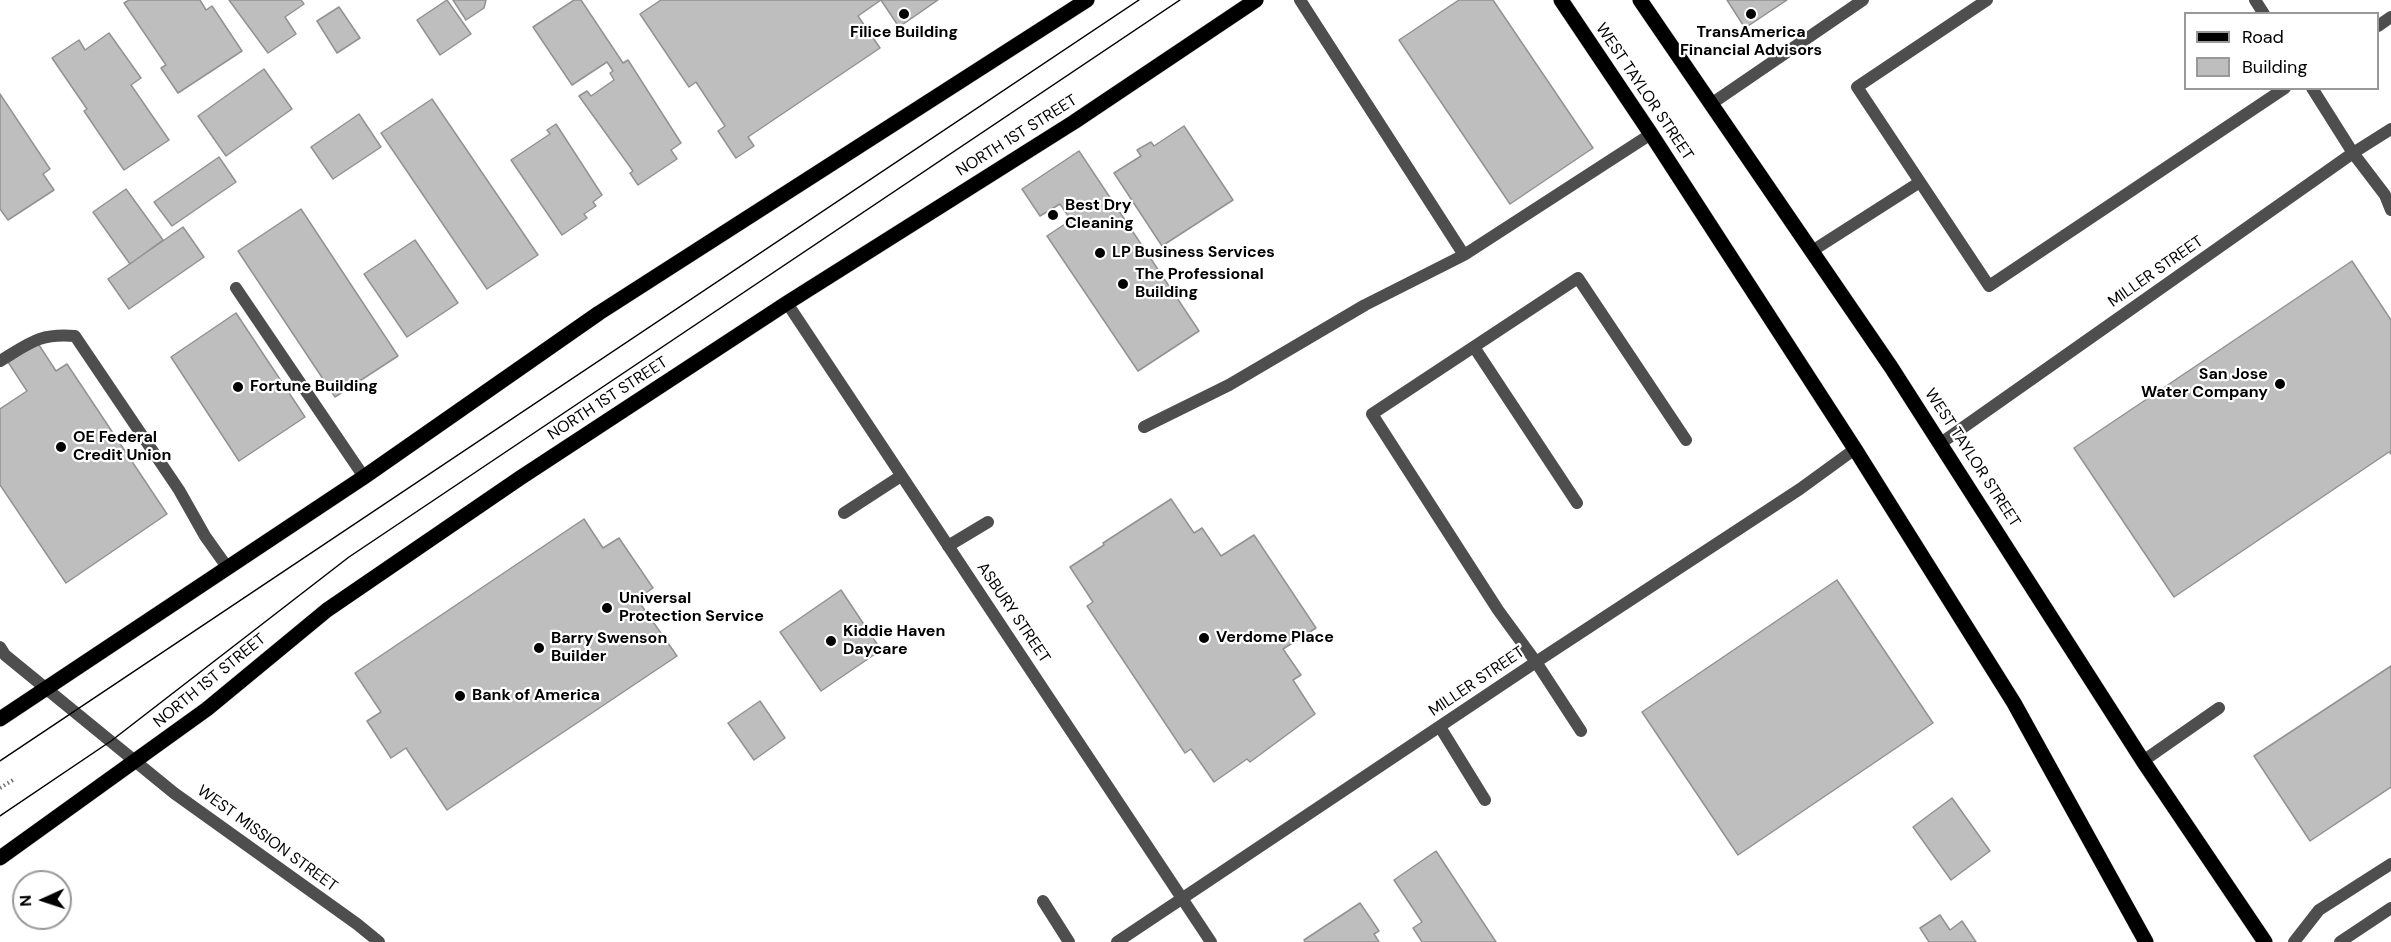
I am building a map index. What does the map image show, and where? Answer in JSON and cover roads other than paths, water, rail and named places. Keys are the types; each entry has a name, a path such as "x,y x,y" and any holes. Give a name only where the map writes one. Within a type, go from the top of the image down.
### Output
{"main road":[{"path":"0,719 364,477 599,313 1087,0"},
{"name":"NORTH 1ST STREET","path":"0,858 207,709 327,610 520,478 787,303 1074,122 1256,0"},
{"name":"WEST TAYLOR STREET","path":"1561,0 1651,134 1855,449 2014,703 2146,942"},
{"name":"WEST TAYLOR STREET","path":"1640,0 1941,443 2143,761 2265,942"}],"street":[{"path":"1300,0 1464,255"},
{"path":"1711,104 1863,0"},
{"path":"1987,0 1857,87 1989,286 2282,90"},
{"path":"2313,90 2353,153 2385,195 2391,210"},
{"name":"MILLER STREET","path":"1941,443 2353,153 2391,129"},
{"path":"1144,427 1229,384 1365,305 1464,255 1651,134"},
{"path":"1812,251 1920,182"},
{"path":"1581,731 1536,662 1498,610 1372,414 1578,278 1686,440"},
{"path":"236,288 364,477"},
{"name":"ASBURY STREET","path":"787,303 1211,942"},
{"path":"0,362 35,339 53,334 75,336 179,490 205,536 227,567"},
{"path":"1474,347 1577,503"},
{"name":"MILLER STREET","path":"1117,942 1800,489 1855,449"},
{"path":"844,513 901,476"},
{"path":"948,546 988,522"},
{"name":"WEST MISSION STREET","path":"0,647 5,655 174,793 357,924 377,941"},
{"path":"2143,761 2219,708"},
{"path":"1440,726 1485,800"},
{"path":"2294,942 2319,910 2391,864"},
{"path":"1043,901 1069,942"},
{"path":"2340,942 2391,908"}],"tram line":[{"path":"0,761 1139,0"},
{"path":"0,816 111,741 349,557 1180,0"}],"place":[{"name":"Filice Building","path":"904,14"},
{"name":"TransAmerica Financial Advisors","path":"1751,14"},
{"name":"Best Dry Cleaning","path":"1053,215"},
{"name":"LP Business Services","path":"1100,253"},
{"name":"The Professional Building","path":"1123,284"},
{"name":"San Jose Water Company","path":"2280,384"},
{"name":"Fortune Building","path":"238,387"},
{"name":"OE Federal Credit Union","path":"61,447"},
{"name":"Universal Protection Service","path":"607,608"},
{"name":"Verdome Place","path":"1204,638"},
{"name":"Kiddie Haven Daycare","path":"831,641"},
{"name":"Barry Swenson Builder","path":"539,648"},
{"name":"Bank of America","path":"460,696"}]}
